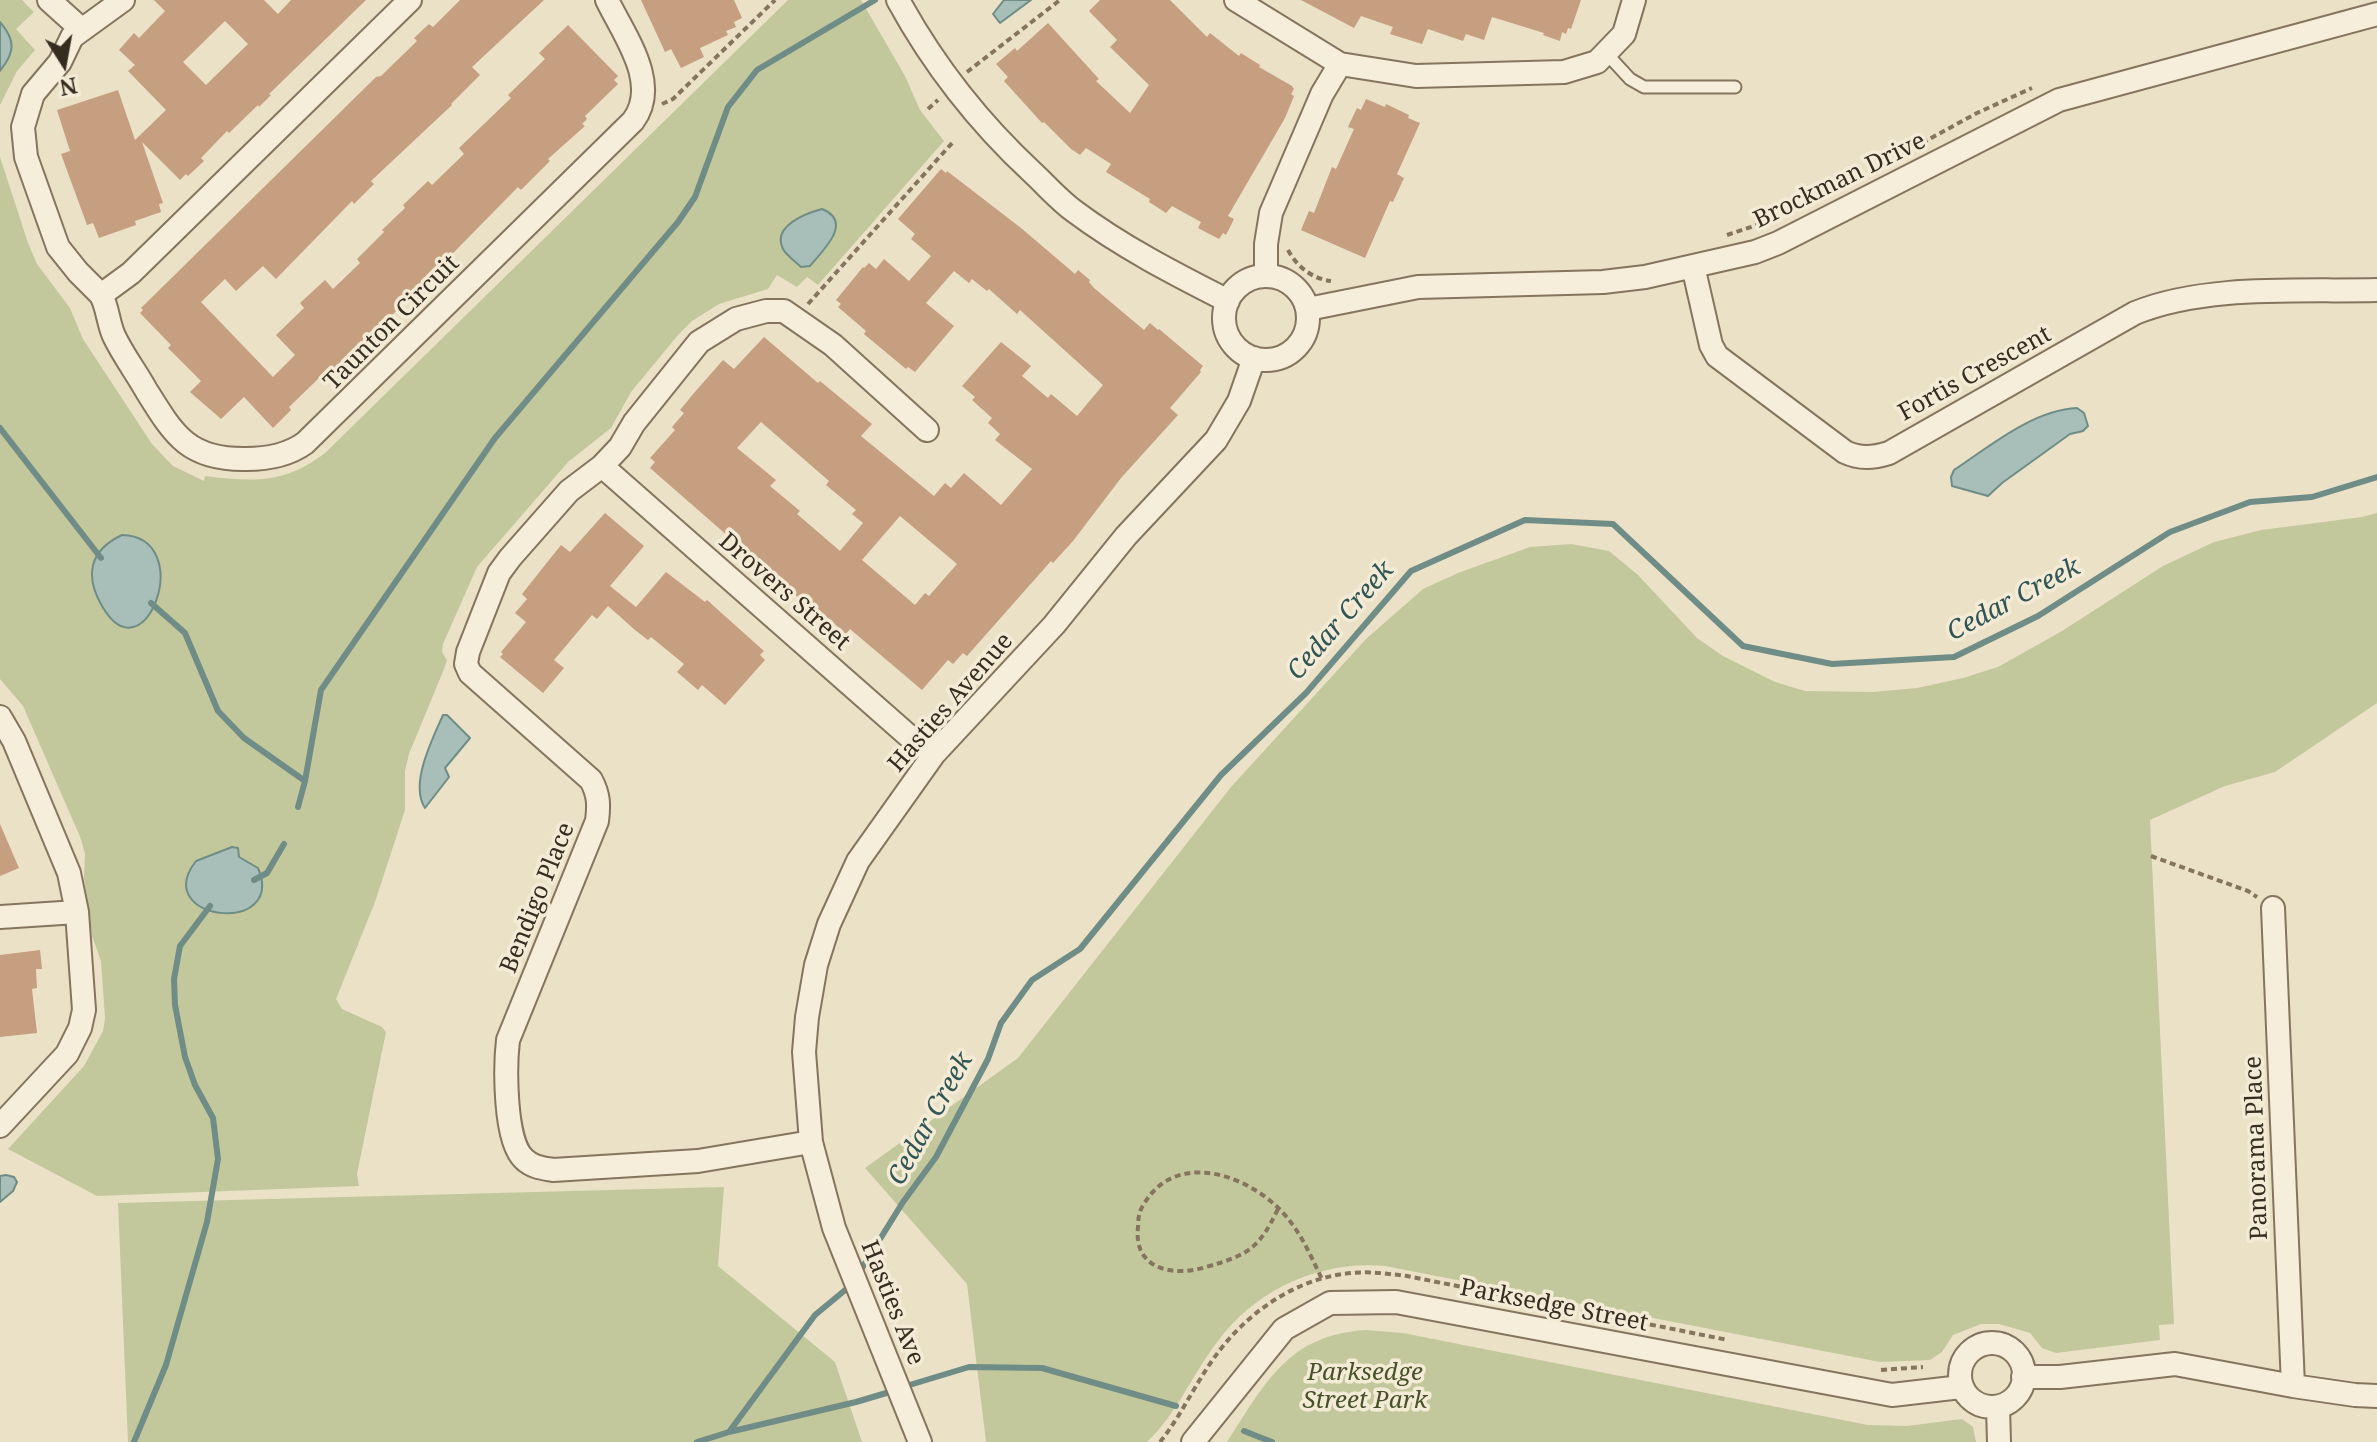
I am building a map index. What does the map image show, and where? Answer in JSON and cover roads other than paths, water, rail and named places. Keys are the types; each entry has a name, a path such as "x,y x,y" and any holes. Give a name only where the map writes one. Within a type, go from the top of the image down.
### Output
{"street":[{"path":"49,0 80,28"},
{"name":"Taunton Circuit","path":"123,0 106,14 80,28 72,37 60,62 33,94 23,120 23,142 58,247 101,295 115,337 167,424 183,442 208,456 227,459 270,458 297,448 312,438 637,116 644,97 641,73 607,0"},
{"path":"101,295 131,273 410,0"},
{"path":"898,0 915,32 952,86 990,132 1071,209 1110,236 1228,301"},
{"path":"1236,0 1340,64 1416,76 1564,72 1597,62 1624,34 1634,0"},
{"name":"Brockman Drive","path":"1308,309 1418,287 1603,282 1645,277 1755,252 2059,100 2377,14"},
{"path":"1266,276 1266,235 1271,213 1322,94 1340,64"},
{"name":"Fortis Crescent","path":"1693,266 1711,345 1717,356 1845,452 1856,457 1875,458 1889,453 2135,313 2163,302 2213,294 2377,290"},
{"path":"1266,276 1280,278 1293,286 1308,309 1304,338 1283,357 1268,360 1241,352 1225,329 1224,314 1228,301 1243,283 1266,276"},
{"name":"Bendigo Place","path":"811,1142 698,1161 553,1170 534,1166 523,1158 511,1137 506,1056 508,1040 597,821 598,794 591,780 470,673 466,664 499,573 569,491 602,466 699,342 736,319 766,311 784,311 833,345 927,430"},
{"name":"Hasties Avenue","path":"820,1182 811,1142 804,1052 807,1017 820,951 858,861 934,754 1054,625 1126,536 1216,440 1239,401 1254,358"},
{"name":"Drovers Street","path":"602,466 911,738 934,754"},
{"path":"0,717 14,741 65,863 77,912 83,1000 80,1028 67,1054 0,1126"},
{"name":"Panorama Place","path":"2273,908 2293,1386"},
{"path":"0,917 77,912"},
{"name":"Hasties Ave","path":"820,1182 834,1228 919,1440"},
{"name":"Parksedge Street","path":"1193,1442 1284,1329 1330,1303 1396,1302 1892,1395 1961,1387"},
{"path":"2001,1344 2012,1349 2023,1367 2020,1390 2013,1399 1998,1407 1980,1406 1961,1387 1962,1362 1977,1346 2001,1344"},
{"path":"2023,1377 2060,1377 2175,1364 2293,1386 2377,1396"},
{"path":"1998,1407 1999,1442"}],"lane":[{"path":"1606,53 1630,79 1644,87 1735,87"}],"water":[{"path":"1004,0 1031,0 1000,23 993,14"},
{"path":"0,22 12,46 9,58 0,71"},
{"path":"822,209 831,215 836,229 810,266 801,267 783,249 782,234 792,222"},
{"path":"2077,408 2084,413 2088,426 2083,431 2070,434 1988,496 1952,486 1954,470 2012,431 2044,415"},
{"path":"122,535 145,542 157,557 160,578 157,599 147,617 134,627 118,625 102,606 93,584 93,564 97,556 111,541"},
{"path":"443,715 447,715 470,738 445,768 449,777 425,808 421,798 421,774"},
{"path":"232,847 238,848 239,857 258,868 262,890 254,904 239,912 220,913 203,908 190,897 186,881 196,861"},
{"path":"0,1176 14,1177 17,1182 13,1191 0,1202"}],"waterway":[{"path":"305,781 321,690 495,438 678,222 695,197 728,107 757,70 875,0"},
{"path":"0,428 101,558"},
{"name":"Cedar Creek","path":"859,1273 903,1202 936,1157 988,1059 1001,1023 1032,980 1080,949 1221,775 1306,693 1411,571 1525,520 1613,524 1743,646 1832,664 1954,657 2038,616 2170,532 2250,502 2312,497 2377,477"},
{"path":"151,603 185,633 218,711 244,738 305,781 298,807"},
{"path":"254,880 267,873 284,844"},
{"path":"134,1442 166,1365 207,1222 218,1159 213,1118 195,1085 185,1057 175,1005 174,979 180,946 210,906"},
{"name":"Cedar Creek","path":"697,1442 729,1432 815,1315 850,1286"},
{"path":"903,1387 969,1367 1042,1368 1176,1406"},
{"path":"729,1432 893,1391"},
{"path":"1244,1431 1272,1442"}],"park label":[{"name":"Parksedge Street Park","path":"1365,1387"}]}
